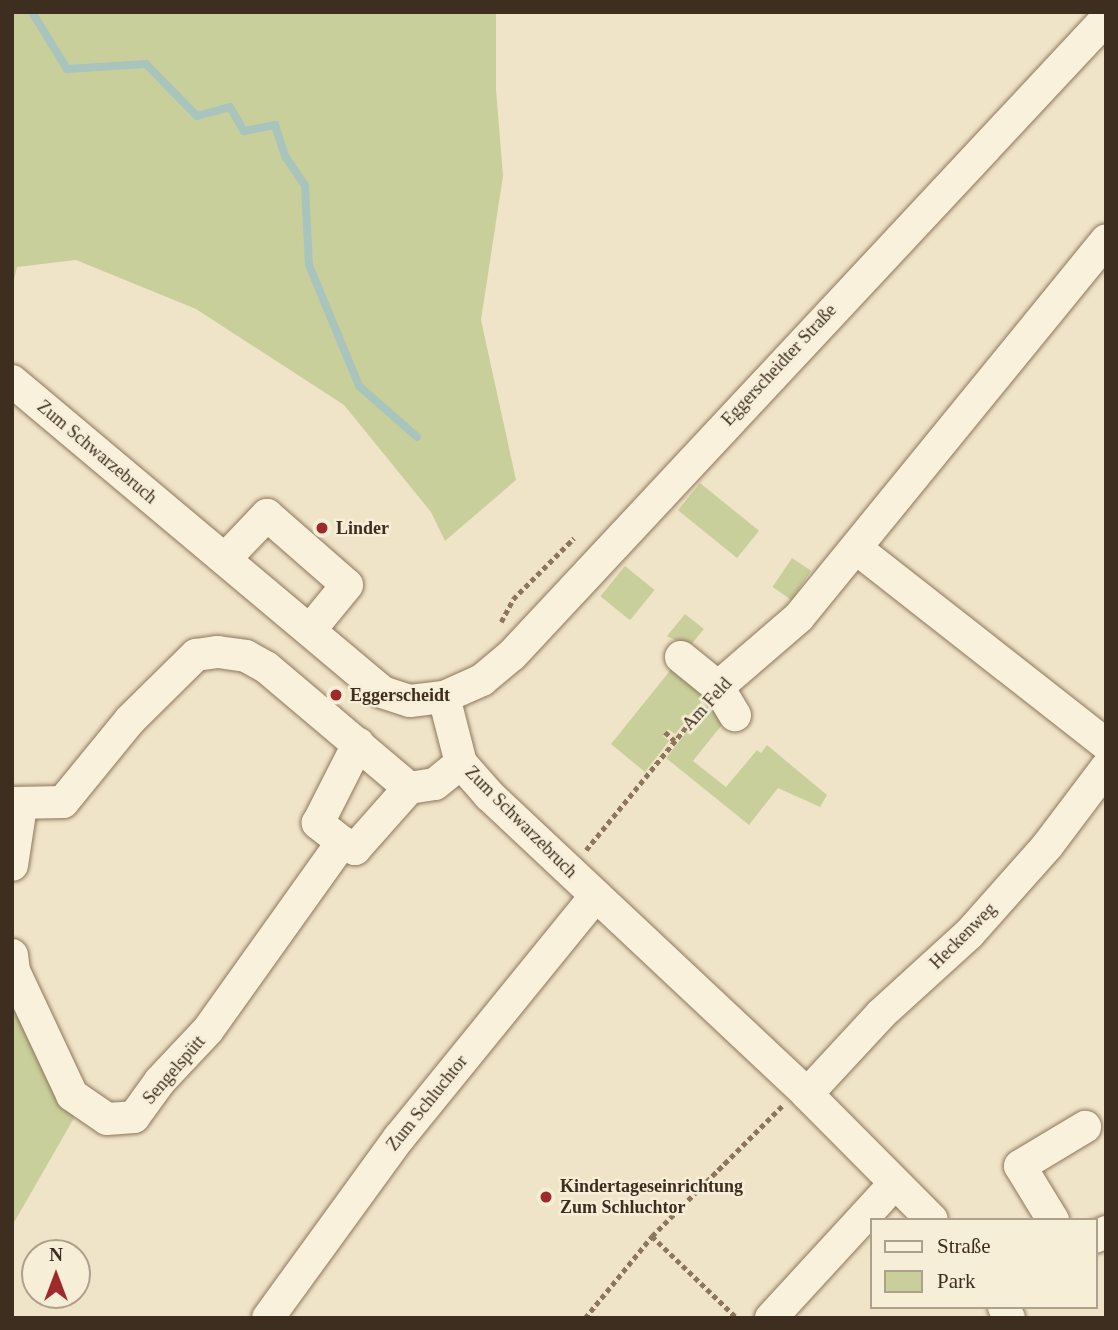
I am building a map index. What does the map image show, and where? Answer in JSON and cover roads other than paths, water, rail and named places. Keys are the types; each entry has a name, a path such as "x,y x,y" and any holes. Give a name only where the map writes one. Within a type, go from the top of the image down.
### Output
{"street":[{"name":"Eggerscheidter Straße","path":"444,697 482,680 512,655 1106,19"},
{"name":"Am Feld","path":"718,687 799,617 857,550 1106,240"},
{"name":"Zum Schwarzebruch","path":"12,381 382,692 410,701 444,697 461,763 596,896 804,1091 930,1218"},
{"path":"225,559 267,515 347,585 310,630"},
{"path":"857,550 1106,744"},
{"path":"12,865 17,804 63,802 130,720 195,655 246,656 409,788"},
{"path":"681,657 718,687 735,715"},
{"path":"358,744 318,823 355,849 409,788 435,784 461,763"},
{"name":"Heckenweg","path":"804,1091 881,1014 969,934 1048,845 1106,768"},
{"name":"Sengelspütt","path":"12,955 14,971 72,1095 107,1119 134,1117 160,1081 208,1030 342,842"},
{"name":"Zum Schluchtor","path":"268,1318 399,1138 596,896"},
{"path":"1052,1218 1020,1166 1085,1127"},
{"path":"771,1318 895,1183"}],"waterway":[{"path":"32,12 67,69 146,64 197,116 230,107 244,131 275,125 285,156 305,186 309,265 359,386 417,437"}],"place":[{"name":"Linder","path":"322,528"},
{"name":"Eggerscheidt","path":"336,695"},
{"name":"Kindertageseinrichtung Zum Schluchtor","path":"546,1197"}]}
